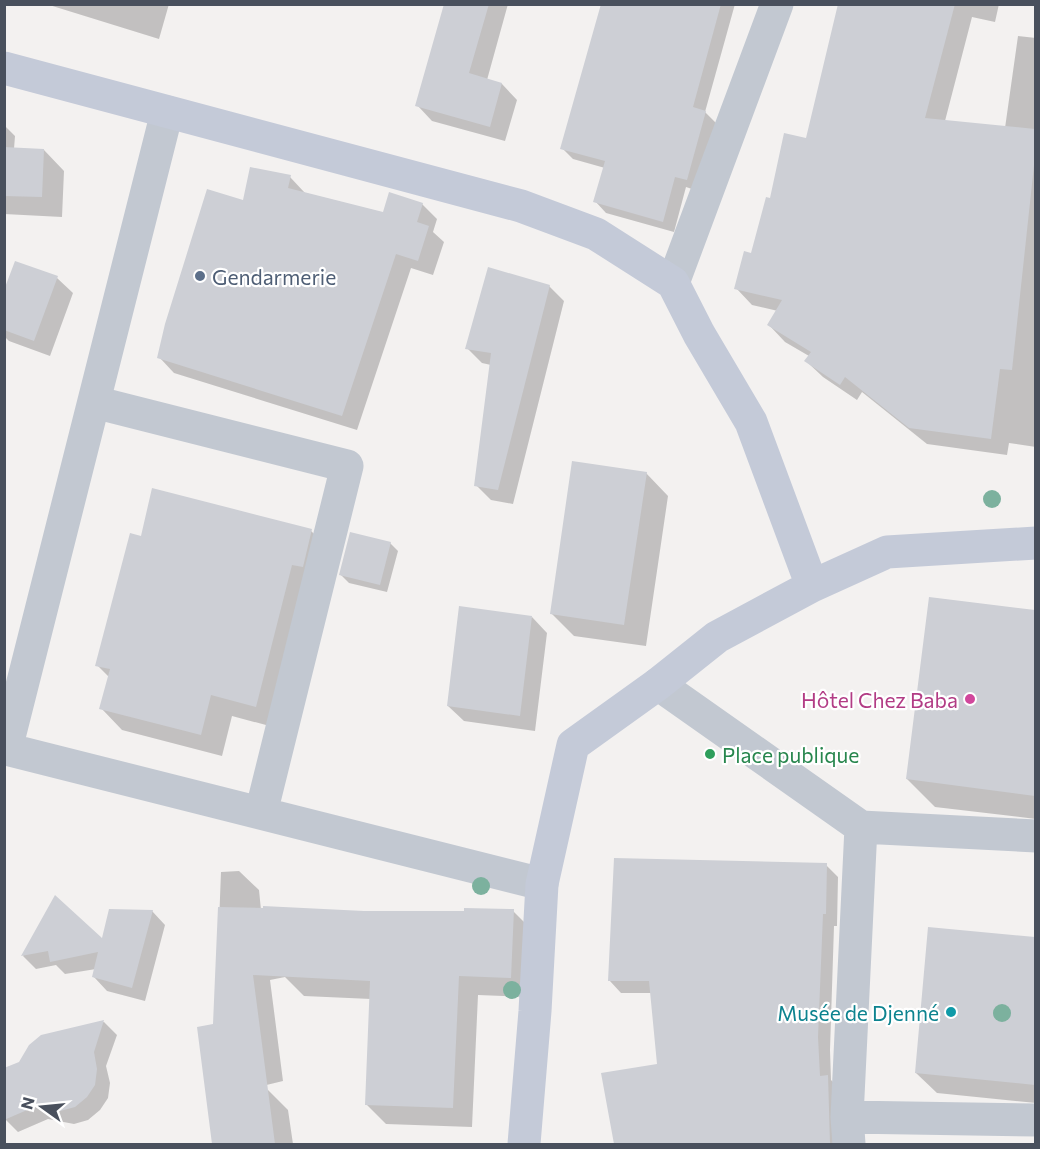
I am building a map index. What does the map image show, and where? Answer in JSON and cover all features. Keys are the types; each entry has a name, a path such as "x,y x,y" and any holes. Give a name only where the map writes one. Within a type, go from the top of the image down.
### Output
{"street":[{"path":"673,283 777,4"},
{"path":"4,68 521,206 596,234 673,283 699,334 751,422 812,585"},
{"path":"167,112 6,749 542,884"},
{"path":"94,402 347,466 261,813"},
{"path":"524,1144 536,1011 542,884 573,745 658,684 717,637 812,585 887,552 1035,543"},
{"path":"658,684 861,827 1035,836"},
{"path":"861,827 848,1131 1035,1120"}],"building":[{"path":"444,4 489,4 469,73 502,83 490,127 415,106"},
{"path":"601,4 721,4 693,107 706,111 687,180 675,177 663,222 593,202 605,161 560,149"},
{"path":"838,4 955,4 925,118 1035,129 1035,156 1012,370 1000,369 991,439 909,428 845,377 840,385 804,361 811,352 767,325 782,300 734,289 744,251 751,253 766,197 770,198 784,133 806,138"},
{"path":"4,147 44,149 42,197 4,196"},
{"path":"250,167 291,175 288,188 383,212 389,192 423,203 417,222 429,226 418,261 396,254 342,416 157,358 165,324 207,189 243,200"},
{"path":"15,261 58,276 34,341 4,330 4,290"},
{"path":"488,267 550,285 498,490 474,486 491,353 465,349"},
{"path":"572,461 647,472 624,625 550,614"},
{"path":"152,488 312,529 303,567 292,565 256,707 211,695 201,735 99,709 110,669 95,666 130,533 141,536"},
{"path":"350,532 391,542 380,585 339,575"},
{"name":"Hôtel Chez Baba","path":"929,597 1035,610 1035,796 906,779"},
{"path":"459,606 532,616 520,716 447,706"},
{"path":"614,858 827,863 818,1037 820,1076 828,1075 830,1144 614,1144 601,1073 657,1064 649,981 608,981"},
{"path":"55,895 102,938 109,909 153,910 132,988 92,977 98,952 50,962 48,951 21,956"},
{"path":"263,906 364,911 514,909 511,978 459,976 453,1108 365,1105 370,981 253,975 275,1144 212,1144 197,1027 213,1024 218,907 263,908"},
{"name":"Musée de Djenné","path":"928,927 1035,937 1035,1085 915,1073"},
{"path":"104,1020 94,1052 97,1069 95,1085 87,1097 75,1107 60,1111 34,1107 4,1120 4,1068 19,1062 29,1045 41,1035"}],"place":[{"name":"Gendarmerie","path":"200,276"},
{"name":"Hôtel Chez Baba","path":"970,699"},
{"name":"Place publique","path":"710,754"},
{"name":"Musée de Djenné","path":"951,1012"}]}
